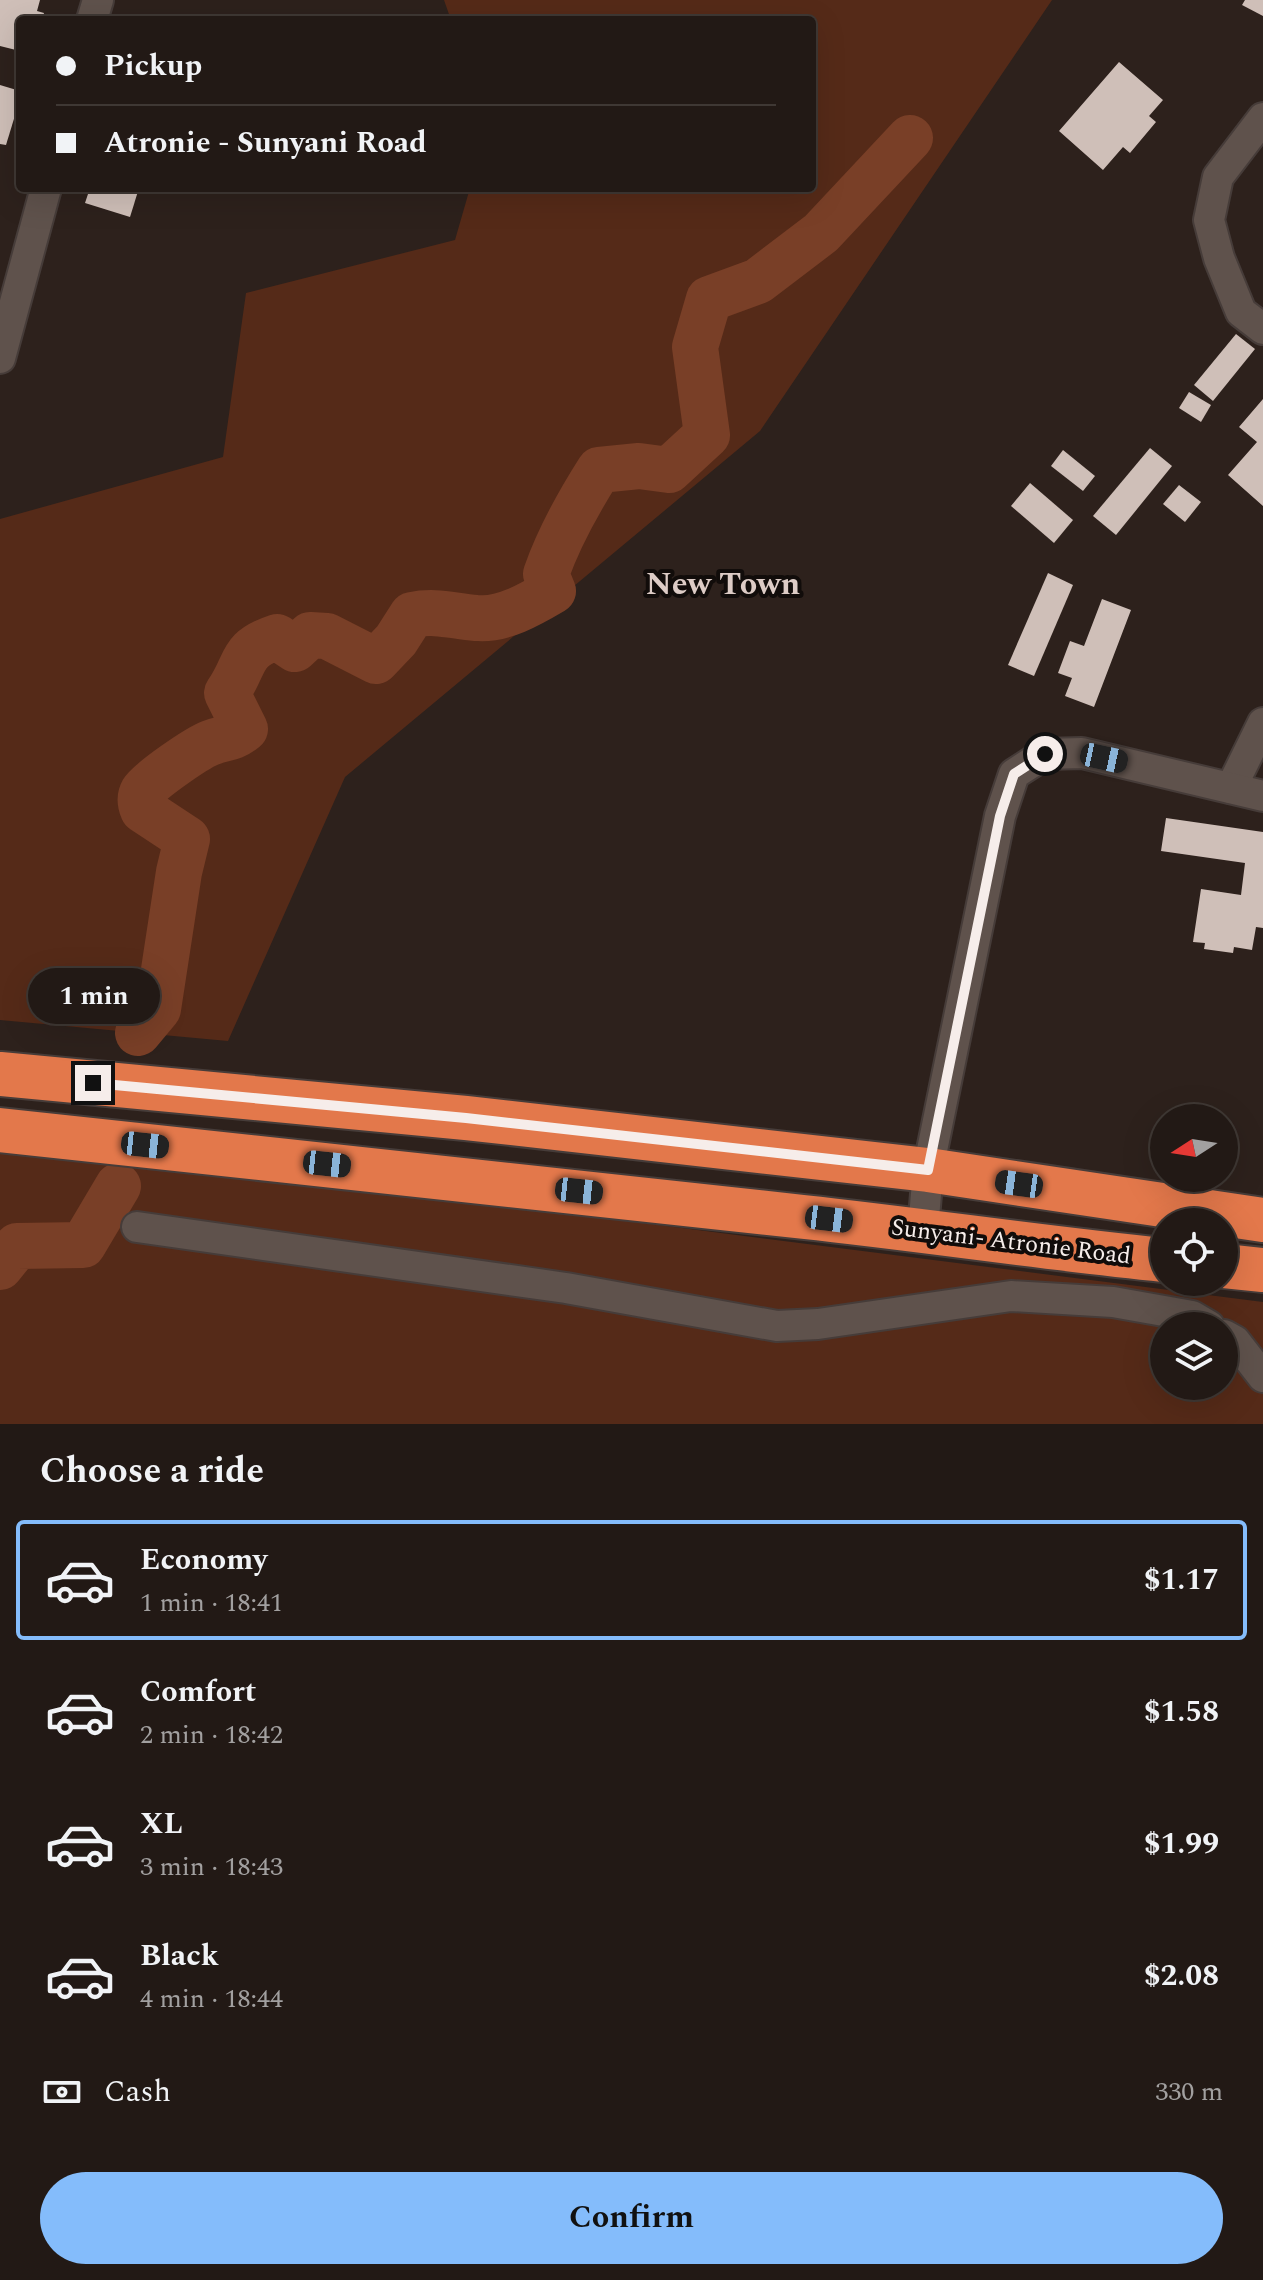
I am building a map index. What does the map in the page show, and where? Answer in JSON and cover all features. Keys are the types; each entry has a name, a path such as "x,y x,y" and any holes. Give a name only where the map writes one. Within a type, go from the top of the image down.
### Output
{"highway":[{"path":"0,1074 466,1118 928,1170 1263,1220"},
{"name":"Sunyani- Atronie Road","path":"0,1130 923,1230 1150,1259"},
{"path":"1238,1267 1263,1270"}],"street":[{"path":"1263,118 1218,177 1209,220 1219,258 1241,312 1263,329"},
{"path":"0,358 45,192"},
{"path":"1231,788 1263,723"},
{"path":"923,1230 928,1170 1000,816 1014,774 1045,754 1082,753 1263,796"},
{"path":"137,1227 566,1288 777,1326 818,1324 1011,1296 1113,1302 1169,1312"},
{"path":"1238,1345 1263,1377"}],"shaded area":[{"path":"444,0 1052,0 760,431 345,777 228,1041 0,1020 0,519 223,457 246,293 455,240 469,192 816,192 816,16 450,16"},
{"path":"0,1141 1150,1288 1150,1296 1216,1296 1263,1302 1263,1424 0,1424"}],"building":[{"path":"0,0 40,0 37,11 44,13 43,16 16,16 16,50 0,46"},
{"path":"1245,0 1263,0 1263,16 1242,5"},
{"path":"1119,62 1163,100 1149,116 1156,122 1130,153 1123,147 1103,170 1059,131"},
{"path":"0,85 16,90 16,112 6,145 0,144"},
{"path":"89,192 138,192 130,217 85,203"},
{"path":"1236,334 1255,349 1213,401 1194,385"},
{"path":"1189,392 1211,405 1201,422 1179,408"},
{"path":"1263,399 1263,506 1228,475 1257,442 1239,427"},
{"path":"1150,448 1172,466 1116,535 1093,516"},
{"path":"1063,450 1095,476 1083,491 1051,466"},
{"path":"1030,483 1073,520 1054,543 1011,506"},
{"path":"1179,485 1201,502 1185,522 1163,504"},
{"path":"1048,573 1073,585 1034,676 1008,665"},
{"path":"1102,599 1131,610 1094,707 1065,696 1072,678 1058,673 1070,641 1084,646"},
{"path":"1166,818 1263,832 1263,928 1256,927 1252,950 1234,947 1233,953 1204,949 1205,943 1193,942 1201,889 1241,895 1245,863 1161,851"}],"waterway":[{"path":"138,1033 158,1009 187,839 143,810 141,796 154,780 185,758 210,743 232,737 245,729 227,693 250,653 277,637 295,649 310,635 327,636 376,661 396,640 412,615 436,613 496,617 553,591 546,574 551,560 599,470 639,466 669,470 707,435 695,347 709,299 758,281 821,233 910,138"},
{"path":"0,1267 17,1246 83,1245 118,1186"}],"district":[{"name":"New Town","path":"723,584"}],"route":[{"path":"93,1083 466,1118 928,1170 1000,816 1014,774 1045,754"}]}
